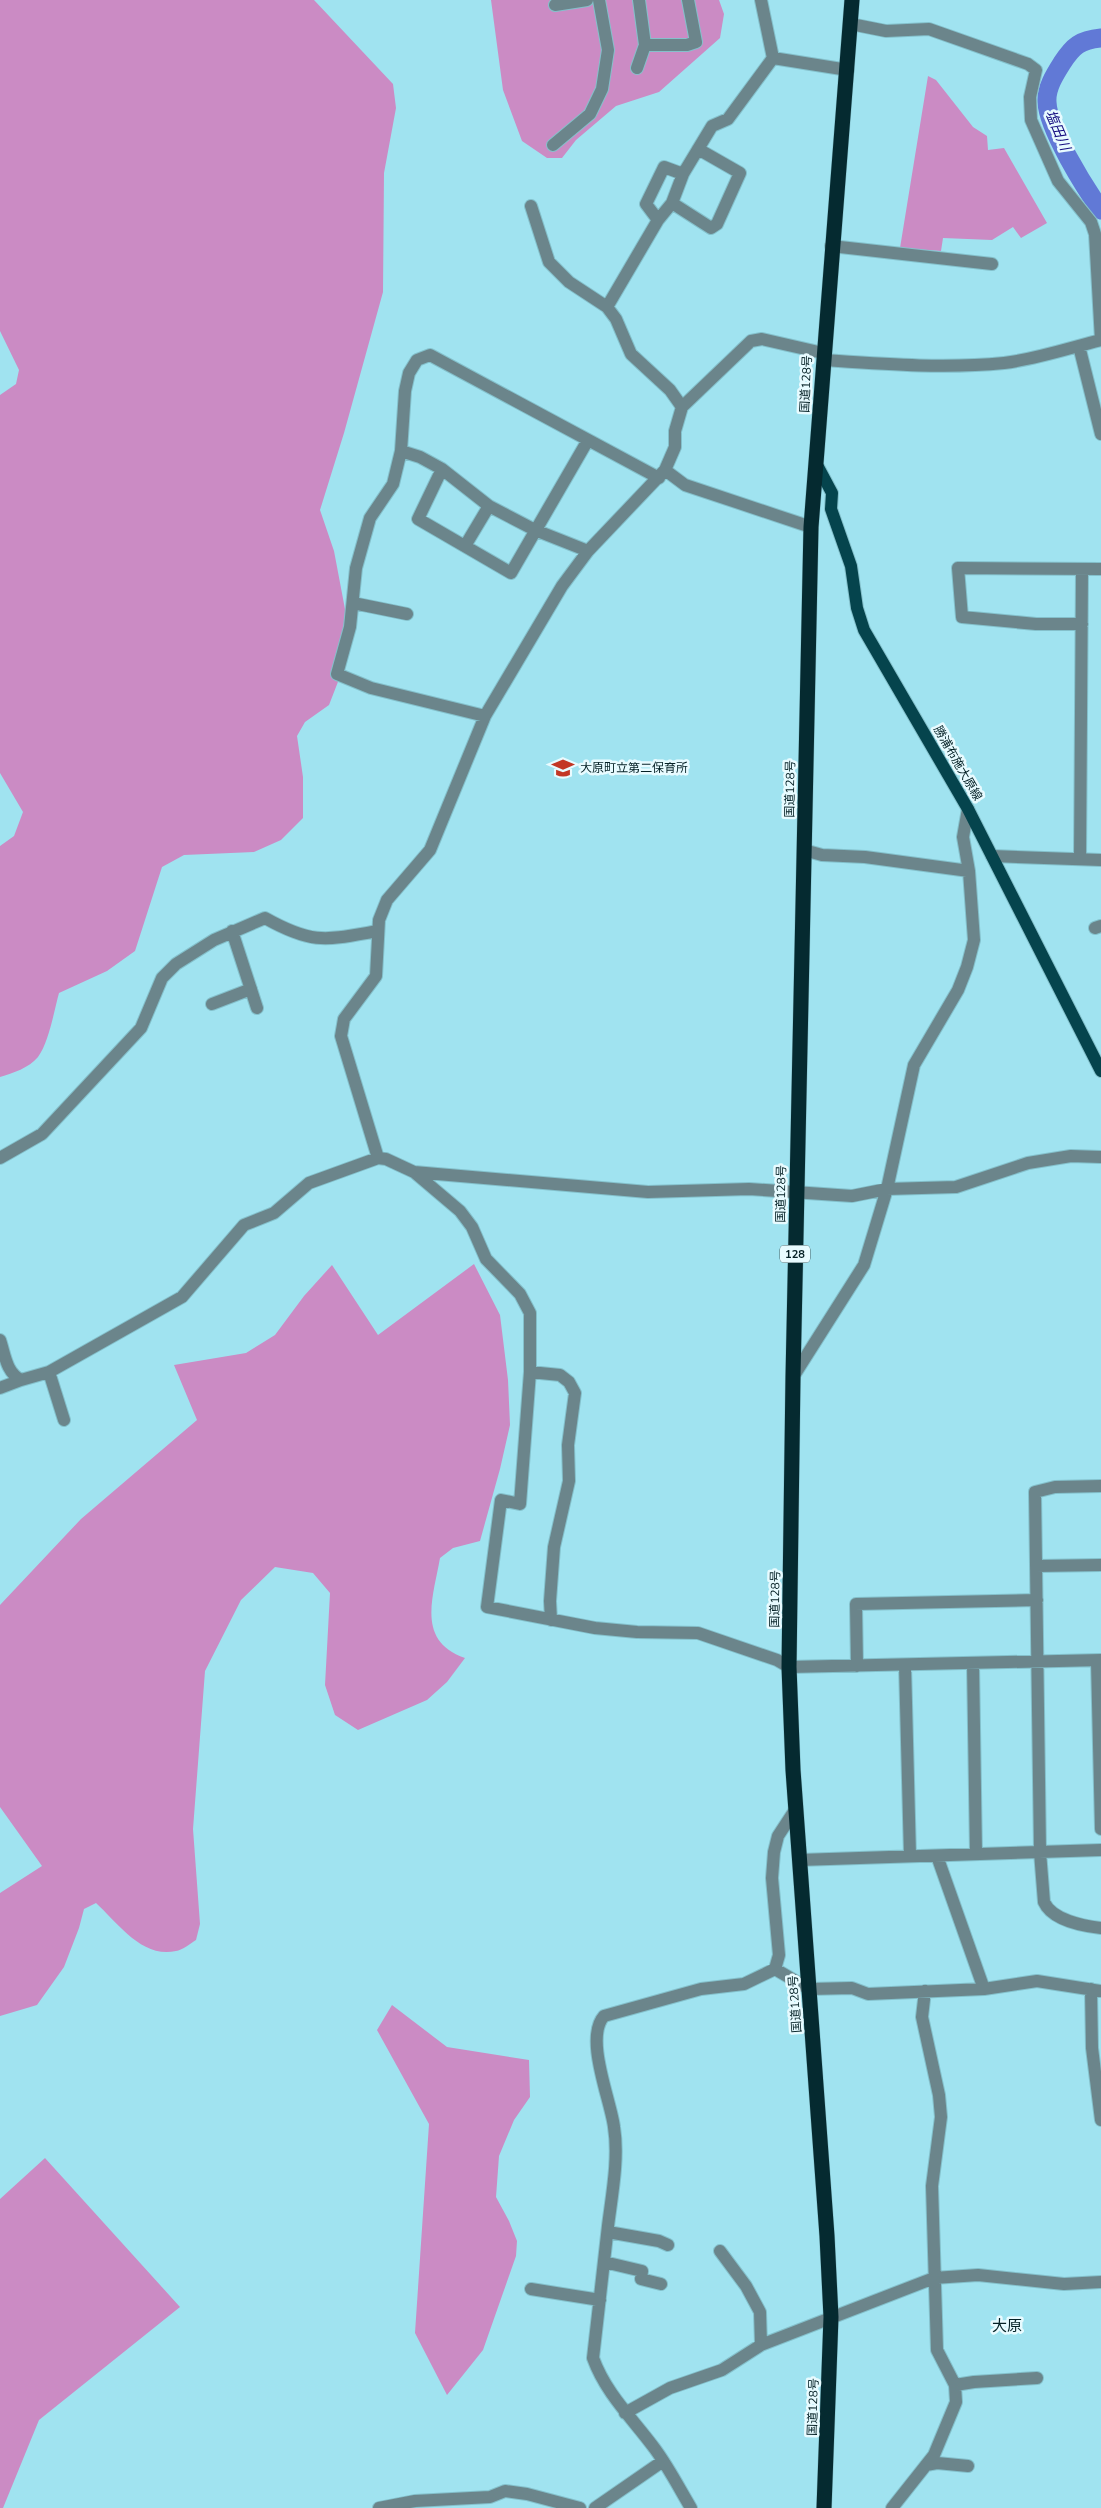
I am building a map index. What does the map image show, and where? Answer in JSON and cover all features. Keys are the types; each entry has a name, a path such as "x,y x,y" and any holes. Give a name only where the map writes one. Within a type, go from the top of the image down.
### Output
{"highway":[{"name":"国道128号","path":"824,2508 831,2317 828,2236 799,1860 789,1667 796,1194 811,527 831,246 848,70 852,0"}],"main road":[{"name":"勝浦布施大原線","path":"816,463 832,493 831,509 851,566 858,608 864,630 968,808 1101,1071"}],"street":[{"path":"555,5 587,0"},
{"path":"553,145 590,114 602,89 608,50 599,0"},
{"path":"637,68 645,45 638,0"},
{"path":"645,45 687,45 696,42 688,0"},
{"path":"607,307 658,220 672,203 683,174 712,126 728,119 773,58 761,0"},
{"path":"378,1158 340,1036 344,1019 376,976 379,920 387,900 430,850 485,716 562,586 588,551 662,474 675,447 676,431 682,407 751,341 762,339 823,357 936,365 1005,362 1101,340 1095,234 1091,222 1058,181 1031,120 1030,98 1036,70 1028,64 928,30 886,31 851,24"},
{"path":"773,58 848,70"},
{"path":"672,203 711,228 717,224 740,173 698,149"},
{"path":"658,220 646,204 664,167 683,174"},
{"path":"531,206 549,262 569,282 607,307 616,319 630,354 670,390 682,407"},
{"path":"831,246 992,264"},
{"path":"1079,346 1101,434"},
{"path":"485,716 371,688 337,674 350,627 356,568 370,518 392,484 401,451 405,392 409,373 416,360 430,355 588,440 685,485 811,527"},
{"path":"442,469 418,519 511,573 588,440"},
{"path":"401,451 420,457 442,469 489,506 535,530 588,551"},
{"path":"464,546 489,506"},
{"path":"1082,624 1036,624 962,617 958,568 1101,569"},
{"path":"1080,859 1082,569"},
{"path":"353,603 406,614"},
{"path":"793,1378 864,1265 887,1189 914,1065 958,990 974,940 969,871 963,837 968,808"},
{"path":"804,850 822,855 866,857 969,871"},
{"path":"992,856 1101,860"},
{"path":"0,1158 42,1134 141,1028 162,978 169,971 214,940 265,918 304,937 326,940 378,931"},
{"path":"232,932 257,1008"},
{"path":"212,1004 251,989"},
{"path":"0,1388 50,1372 182,1297 244,1225 274,1213 309,1183 378,1158 414,1172 648,1192 749,1189 796,1194 852,1196 887,1189 956,1187 1028,1163 1071,1156 1101,1157"},
{"path":"414,1172 460,1211 472,1228 486,1259 520,1294 530,1313 530,1372 520,1504 500,1500 487,1607 595,1628 637,1632 698,1633 777,1660 789,1667 1099,1660 1101,1829"},
{"path":"0,1340 10,1371 21,1380"},
{"path":"50,1372 64,1420"},
{"path":"530,1372 560,1375 569,1382 576,1393 568,1445 569,1481 554,1547 550,1601 551,1620"},
{"path":"1101,1486 1055,1486 1035,1492 1040,1852 1044,1902 1047,1909 1057,1916 1101,1928"},
{"path":"1036,1566 1101,1565"},
{"path":"857,1666 856,1604 1037,1600"},
{"path":"973,1663 976,1854"},
{"path":"905,1665 910,1856"},
{"path":"775,1970 779,1955 772,1878 774,1852 778,1836 796,1810"},
{"path":"799,1860 1101,1850"},
{"path":"937,1856 984,1989"},
{"path":"775,1970 809,1989 852,1988 868,1994 984,1989 1037,1981 1096,1990 1092,2048 1101,2120"},
{"path":"691,2508 663,2461 599,2376 593,2358 608,2232 615,2140 614,2126 602,2078 597,2036 600,2021 604,2016 701,1989 744,1984 775,1970"},
{"path":"892,2508 934,2455 953,2410 956,2385 937,2350 932,2186 941,2118 939,2095 922,2017 925,1991"},
{"path":"608,2232 659,2241 668,2245"},
{"path":"720,2251 746,2286 760,2312 761,2345"},
{"path":"604,2262 642,2271 640,2280 661,2284"},
{"path":"625,2413 670,2388 722,2370 761,2345 934,2278 978,2275 1064,2284 1101,2282"},
{"path":"531,2289 600,2300"},
{"path":"956,2385 1037,2378"},
{"path":"595,2508 663,2461"},
{"path":"926,2464 937,2463 968,2466"},
{"path":"380,2508 415,2501 495,2502 505,2491 527,2494 580,2508"}],"shaded area":[{"path":"0,0 314,0 393,84 396,108 384,173 383,292 344,433 320,510 334,551 348,625 348,656 329,705 305,722 297,736 303,777 303,818 281,840 254,852 184,855 162,867 135,951 107,971 59,993 48,1035 38,1057 25,1067 0,1077 0,846 14,836 23,812 0,773 0,395 16,384 19,370 0,331"},
{"path":"491,0 719,0 724,14 720,38 659,92 616,106 576,140 562,158 547,158 522,141 503,90"},
{"path":"928,76 936,80 973,127 987,136 988,150 1004,148 1047,223 1021,238 1013,227 992,240 943,238 941,251 900,248"},
{"path":"474,1264 500,1315 508,1380 510,1425 480,1541 453,1548 440,1558 434,1588 432,1617 439,1641 450,1650 465,1658 447,1682 427,1700 358,1730 335,1715 325,1685 330,1593 313,1573 275,1567 241,1600 205,1671 193,1829 200,1924 196,1940 176,1951 152,1950 131,1937 96,1903 84,1909 64,1967 37,2005 0,2016 0,1893 42,1866 0,1807 0,1605 81,1519 197,1420 174,1365 246,1353 275,1335 304,1296 332,1265 378,1335"},
{"path":"392,2005 447,2047 529,2060 530,2097 514,2120 499,2156 496,2197 517,2241 516,2256 483,2350 447,2395 415,2333 429,2124 377,2030"},
{"path":"45,2158 180,2307 39,2420 3,2508 0,2508 0,2199"}],"waterway":[{"name":"塩田川","path":"1101,38 1082,42 1070,52 1059,67 1047,97 1049,113 1060,142 1101,210"}],"place":[{"name":"大原町立第二保育所","path":"563,768"}],"district":[{"name":"大原","path":"1007,2326"}]}
